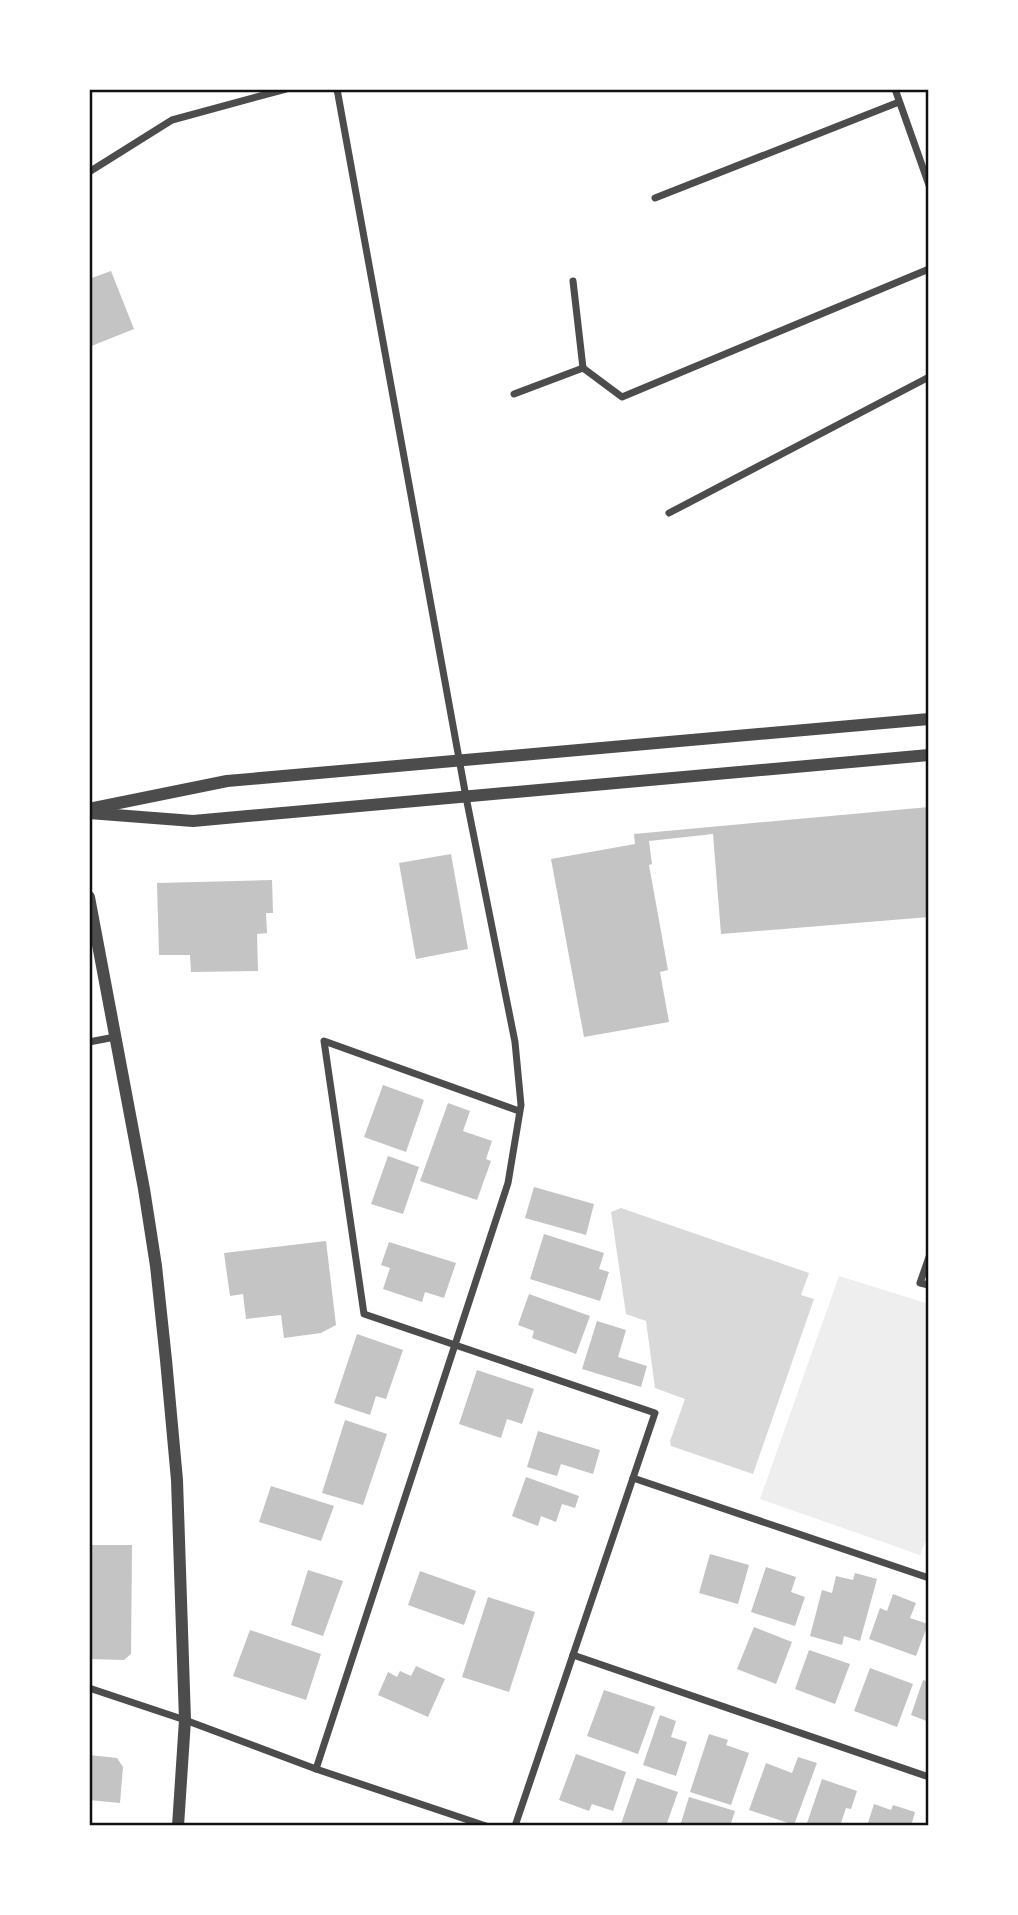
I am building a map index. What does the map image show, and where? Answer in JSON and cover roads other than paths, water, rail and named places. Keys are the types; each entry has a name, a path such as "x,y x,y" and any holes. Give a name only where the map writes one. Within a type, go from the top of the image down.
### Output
{"street":[{"path":"89,172 172,120 286,89"},
{"path":"316,1769 508,1183 521,1105 515,1042 466,797 338,89"},
{"path":"895,89 929,186"},
{"path":"655,198 899,102"},
{"path":"573,281 583,369 622,397 929,269"},
{"path":"514,394 583,369"},
{"path":"669,513 929,377"},
{"path":"89,811 227,781 929,719"},
{"path":"89,811 193,821 929,755"},
{"path":"89,897 144,1189 162,1318 177,1480 185,1720 178,1826"},
{"path":"89,1042 115,1037"},
{"path":"515,1826 655,1413 364,1314 324,1041 519,1111"},
{"path":"929,1257 920,1283 929,1285"},
{"path":"633,1478 929,1578"},
{"path":"573,1655 929,1777"},
{"path":"89,1688 486,1826"}]}
